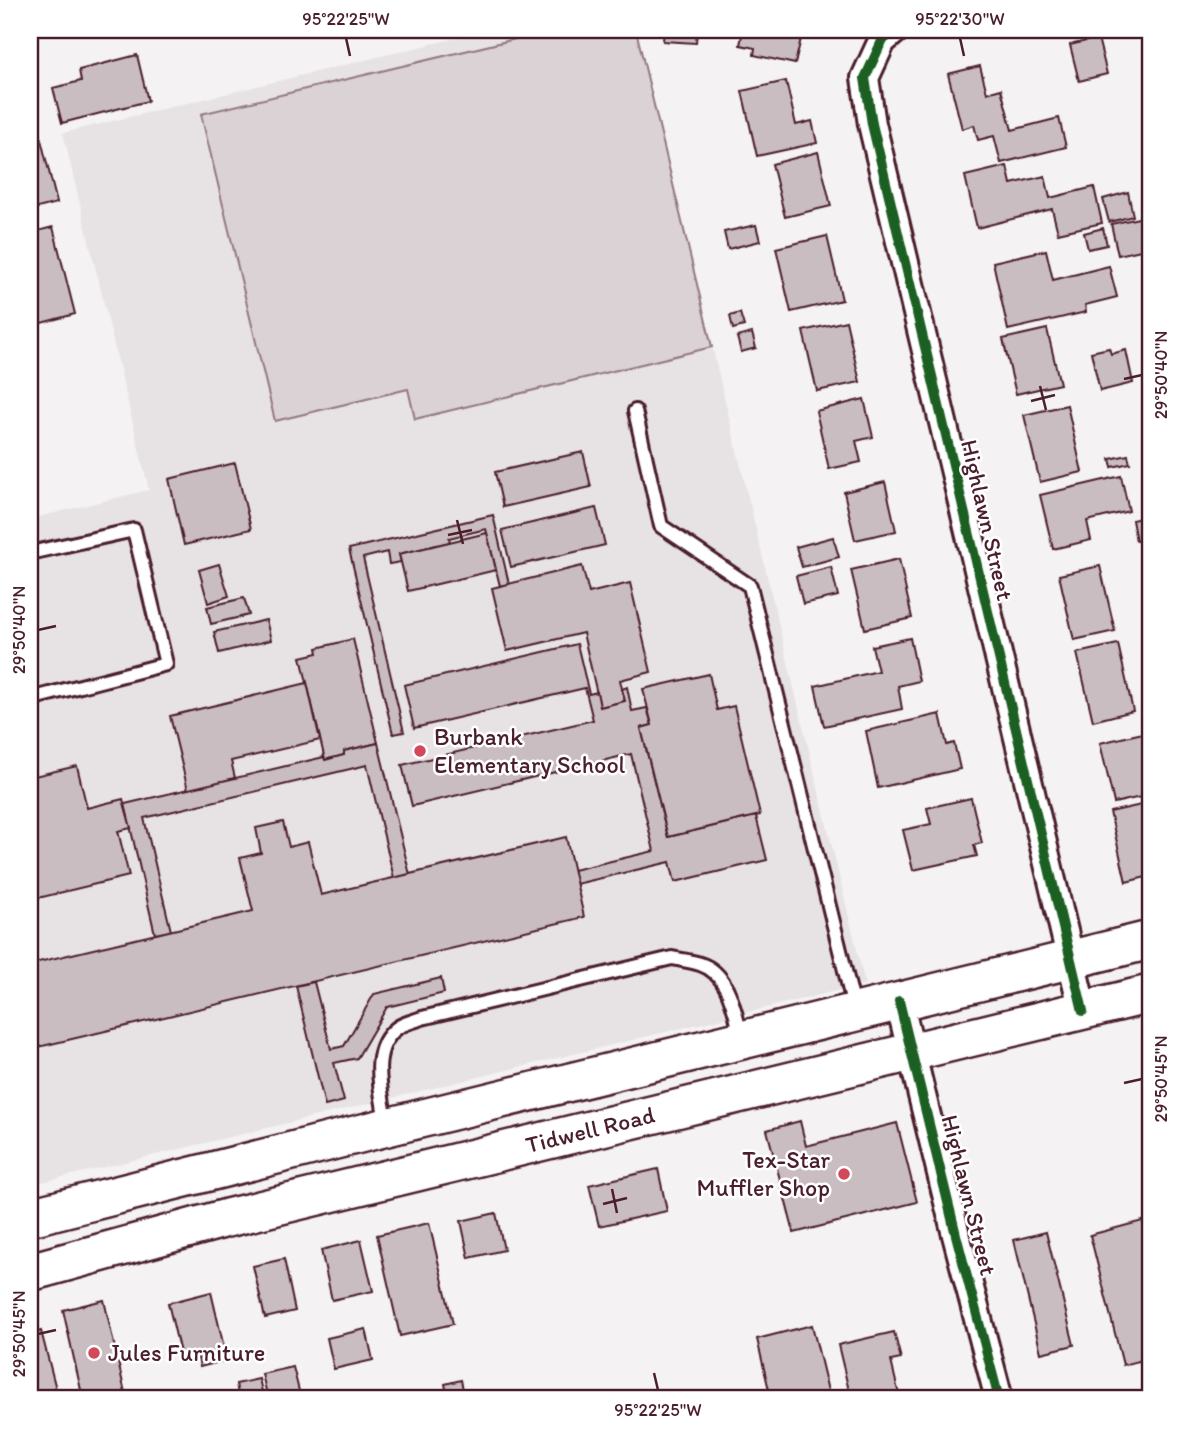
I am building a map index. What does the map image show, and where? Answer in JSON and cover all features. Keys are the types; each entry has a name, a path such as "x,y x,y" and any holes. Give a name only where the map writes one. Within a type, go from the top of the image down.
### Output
{"main road":[{"path":"30,1217 898,1000 1150,940"},
{"name":"Tidwell Road","path":"30,1272 227,1218 1150,994"},
{"path":"555,1085 564,1137"},
{"path":"211,1170 227,1218"}],"street":[{"name":"Highlawn Street","path":"888,36 864,78 872,124 1083,1011"},
{"name":"Highlawn Street","path":"898,1000 999,1399"}],"lane":[{"path":"635,411 661,526 750,586 855,1011"},
{"path":"30,553 134,530 166,663 30,699"},
{"path":"387,1127 379,1072 381,1048 397,1028 422,1018 672,958 703,965 720,976 728,992 742,1039"}],"shaded area":[{"name":"Burbank Elementary School","path":"490,30 636,30 865,984 30,1185 30,519 149,490 63,133"},
{"path":"553,30 636,30 712,347 415,419 408,389 275,421 201,114"}],"building":[{"path":"664,30 697,30 696,43 663,41"},
{"path":"743,30 803,30 795,64 754,55 755,48 740,45"},
{"path":"1140,30 1150,30 1150,72"},
{"path":"1098,38 1107,74 1079,81 1070,45"},
{"path":"137,55 148,101 62,123 53,88 81,81 79,70"},
{"path":"980,66 987,93 1001,89 1012,130 1059,118 1066,147 1001,163 994,136 978,140 974,125 962,129 948,74"},
{"path":"786,81 796,125 812,121 817,143 757,156 742,91"},
{"path":"30,96 57,203 30,210"},
{"path":"818,152 831,206 785,217 772,164"},
{"path":"1007,166 1011,184 1045,176 1050,198 1094,187 1102,223 1058,233 1052,209 977,228 965,176"},
{"path":"1128,192 1133,216 1109,222 1103,199"},
{"path":"1148,216 1150,248 1118,255 1111,224"},
{"path":"756,225 760,241 728,249 724,232"},
{"path":"53,227 75,314 30,326 30,233"},
{"path":"1103,228 1107,245 1088,249 1084,233"},
{"path":"827,236 842,300 791,312 776,248"},
{"path":"1046,250 1053,280 1109,266 1117,297 1085,305 1086,312 1008,330 993,262"},
{"path":"740,313 744,326 733,329 730,316"},
{"path":"846,321 860,382 817,391 803,331"},
{"path":"1047,329 1060,384 1016,394 1003,339"},
{"path":"752,333 756,348 741,352 737,337"},
{"path":"1109,348 1111,354 1126,350 1133,383 1100,391 1091,352"},
{"path":"864,399 873,437 856,441 861,462 829,469 816,411"},
{"path":"1067,405 1082,472 1040,482 1024,415"},
{"path":"583,452 591,487 503,507 495,472"},
{"path":"1128,455 1130,463 1112,467 1110,459"},
{"path":"235,463 251,529 184,545 169,479"},
{"path":"1121,476 1129,511 1087,521 1091,540 1053,549 1040,495"},
{"path":"885,482 896,531 855,540 844,492"},
{"path":"596,508 605,545 511,567 502,530"},
{"path":"493,515 509,584 500,586 486,529 449,538 450,542 399,554 401,562 389,564 387,552 363,558 404,732 393,734 349,549"},
{"path":"1150,516 1150,538 1136,541 1132,520"},
{"path":"487,533 496,570 408,591 399,554"},
{"path":"833,537 839,557 802,567 796,547"},
{"path":"899,559 912,618 865,629 851,570"},
{"path":"219,564 229,596 208,603 199,570"},
{"path":"582,566 589,593 630,583 651,672 620,680 625,701 600,707 583,633 507,651 492,588"},
{"path":"1100,566 1115,631 1074,640 1059,575"},
{"path":"831,567 838,596 803,604 796,576"},
{"path":"244,598 249,615 211,624 207,607"},
{"path":"266,620 271,640 219,653 214,632"},
{"path":"910,638 919,681 898,686 902,709 824,726 815,686 878,671 872,646"},
{"path":"353,639 378,743 344,751 344,755 325,760 301,657 318,653 317,648"},
{"path":"577,644 589,694 597,692 600,707 625,701 622,689 627,687 632,711 647,708 652,725 641,728 668,837 756,816 767,860 675,882 670,862 576,884 573,870 654,851 631,754 412,806 402,765 593,720 585,688 414,728 404,685"},
{"path":"1118,644 1133,711 1093,721 1077,653"},
{"path":"709,674 717,710 734,706 760,815 668,837 641,728 652,725 643,689"},
{"path":"307,683 320,740 231,761 235,778 188,790 170,716"},
{"path":"940,714 947,745 954,743 960,769 878,788 866,731"},
{"path":"1147,732 1150,745 1150,795 1114,803 1100,743"},
{"path":"378,743 410,875 394,878 367,765 144,818 171,931 155,934 125,804 324,757 325,760 344,755 344,751"},
{"path":"77,766 87,808 123,799 131,828 118,831 129,876 30,900 30,777"},
{"path":"971,798 982,843 974,845 977,856 913,870 903,830 931,824 927,808"},
{"path":"1150,803 1150,876 1126,882 1110,812"},
{"path":"283,822 289,847 308,842 321,895 566,837 584,917 30,1049 30,964 253,911 240,858 261,853 256,828"},
{"path":"441,978 444,993 387,1007 357,1058 334,1063 344,1101 325,1106 296,986 314,982 331,1049 344,1046 374,994"},
{"name":"Tex-Star Muffler Shop","path":"800,1121 806,1146 897,1123 917,1202 794,1233 767,1130"},
{"path":"658,1169 667,1211 599,1226 589,1185"},
{"path":"496,1213 504,1250 469,1258 461,1221"},
{"path":"1150,1219 1150,1358 1123,1365 1090,1235"},
{"path":"429,1223 453,1324 400,1336 377,1235"},
{"path":"1046,1232 1074,1345 1041,1353 1014,1240"},
{"path":"361,1240 373,1291 332,1300 321,1250"},
{"path":"284,1259 295,1311 265,1318 253,1266"},
{"path":"211,1292 227,1360 200,1367 197,1353 181,1357 168,1303"},
{"name":"Jules Furniture","path":"104,1300 126,1397 83,1399 63,1310"},
{"path":"812,1325 830,1399 761,1399 759,1392 769,1390 757,1339"},
{"path":"366,1329 373,1360 334,1369 327,1338"},
{"path":"41,1331 56,1389 30,1396 30,1334"},
{"path":"894,1332 901,1359 891,1361 900,1399 851,1399 838,1345"},
{"path":"293,1367 301,1399 268,1399 262,1374"},
{"path":"259,1379 264,1399 239,1399 236,1384"},
{"path":"461,1380 465,1399 448,1399 445,1384"}],"cycle path":[{"path":"895,30 882,41 865,78 872,124 1083,1011"},
{"path":"899,1001 999,1399"}],"place":[{"name":"Burbank Elementary School","path":"420,751"},
{"name":"Tex-Star Muffler Shop","path":"844,1174"},
{"name":"Jules Furniture","path":"94,1353"}]}
